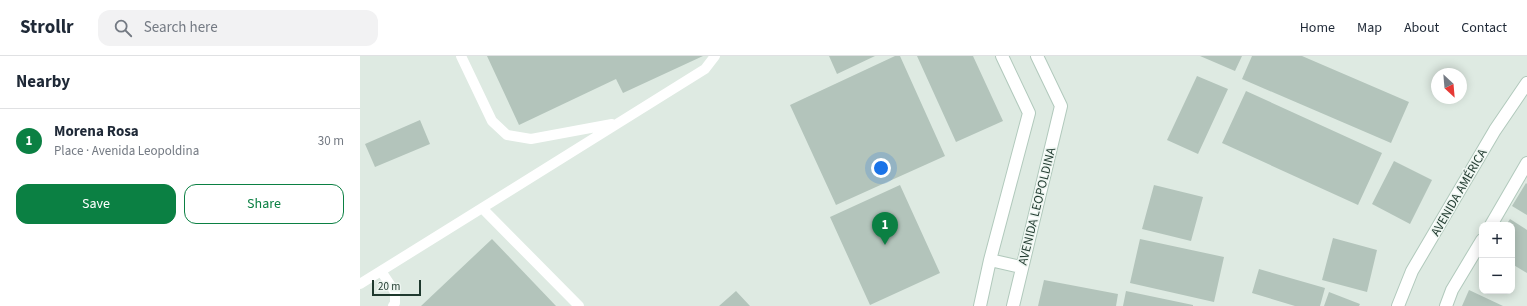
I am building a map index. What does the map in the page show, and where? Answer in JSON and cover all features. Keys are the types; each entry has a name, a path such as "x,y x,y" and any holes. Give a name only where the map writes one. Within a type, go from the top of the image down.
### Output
{"street":[{"path":"980,306 990,260 1029,113 1002,56"},
{"name":"AVENIDA LEOPOLDINA","path":"1013,306 1021,267 1061,106 1037,56"},
{"name":"AVENIDA AMÉRICA","path":"1398,306 1412,271 1495,130 1527,83"},
{"path":"1493,222 1527,163"},
{"path":"1446,306 1452,290 1479,245"},
{"path":"990,260 1021,267"}],"lane":[{"path":"461,56 492,121 507,135 531,139 618,123"},
{"path":"360,284 704,69 715,56"},
{"path":"482,208 579,306"},
{"path":"381,271 395,292 395,303 393,306"}],"building":[{"path":"487,56 703,56 623,93 616,79 519,125"},
{"path":"829,56 875,56 837,74"},
{"path":"895,56 900,56 945,156 836,205 790,105"},
{"path":"917,56 973,56 1003,121 956,142"},
{"path":"1200,56 1242,56 1235,71"},
{"path":"1252,56 1302,56 1409,102 1391,143 1242,79"},
{"path":"1197,76 1228,89 1198,154 1167,140"},
{"path":"1246,91 1382,153 1358,205 1222,143"},
{"path":"420,120 430,144 375,167 365,144"},
{"path":"1394,161 1432,180 1410,224 1372,204"},
{"path":"1526,183 1527,184 1527,215 1512,206"},
{"path":"900,185 940,273 870,305 830,217"},
{"path":"1154,185 1203,197 1191,241 1142,229"},
{"path":"1515,222 1527,230 1527,273 1515,266"},
{"path":"1333,238 1377,250 1367,292 1322,280"},
{"path":"492,239 556,306 421,306"},
{"path":"1140,239 1224,257 1214,302 1130,283"},
{"path":"1259,269 1325,288 1320,306 1295,306 1252,293"},
{"path":"1044,280 1118,294 1116,306 1038,306"},
{"path":"1469,290 1503,306 1462,306"},
{"path":"736,291 750,306 719,306"},
{"path":"1126,291 1193,305 1193,306 1123,306"},
{"path":"1329,292 1360,304 1359,306 1324,306"}],"place":[{"name":"Morena Rosa","path":"885,245"}]}
